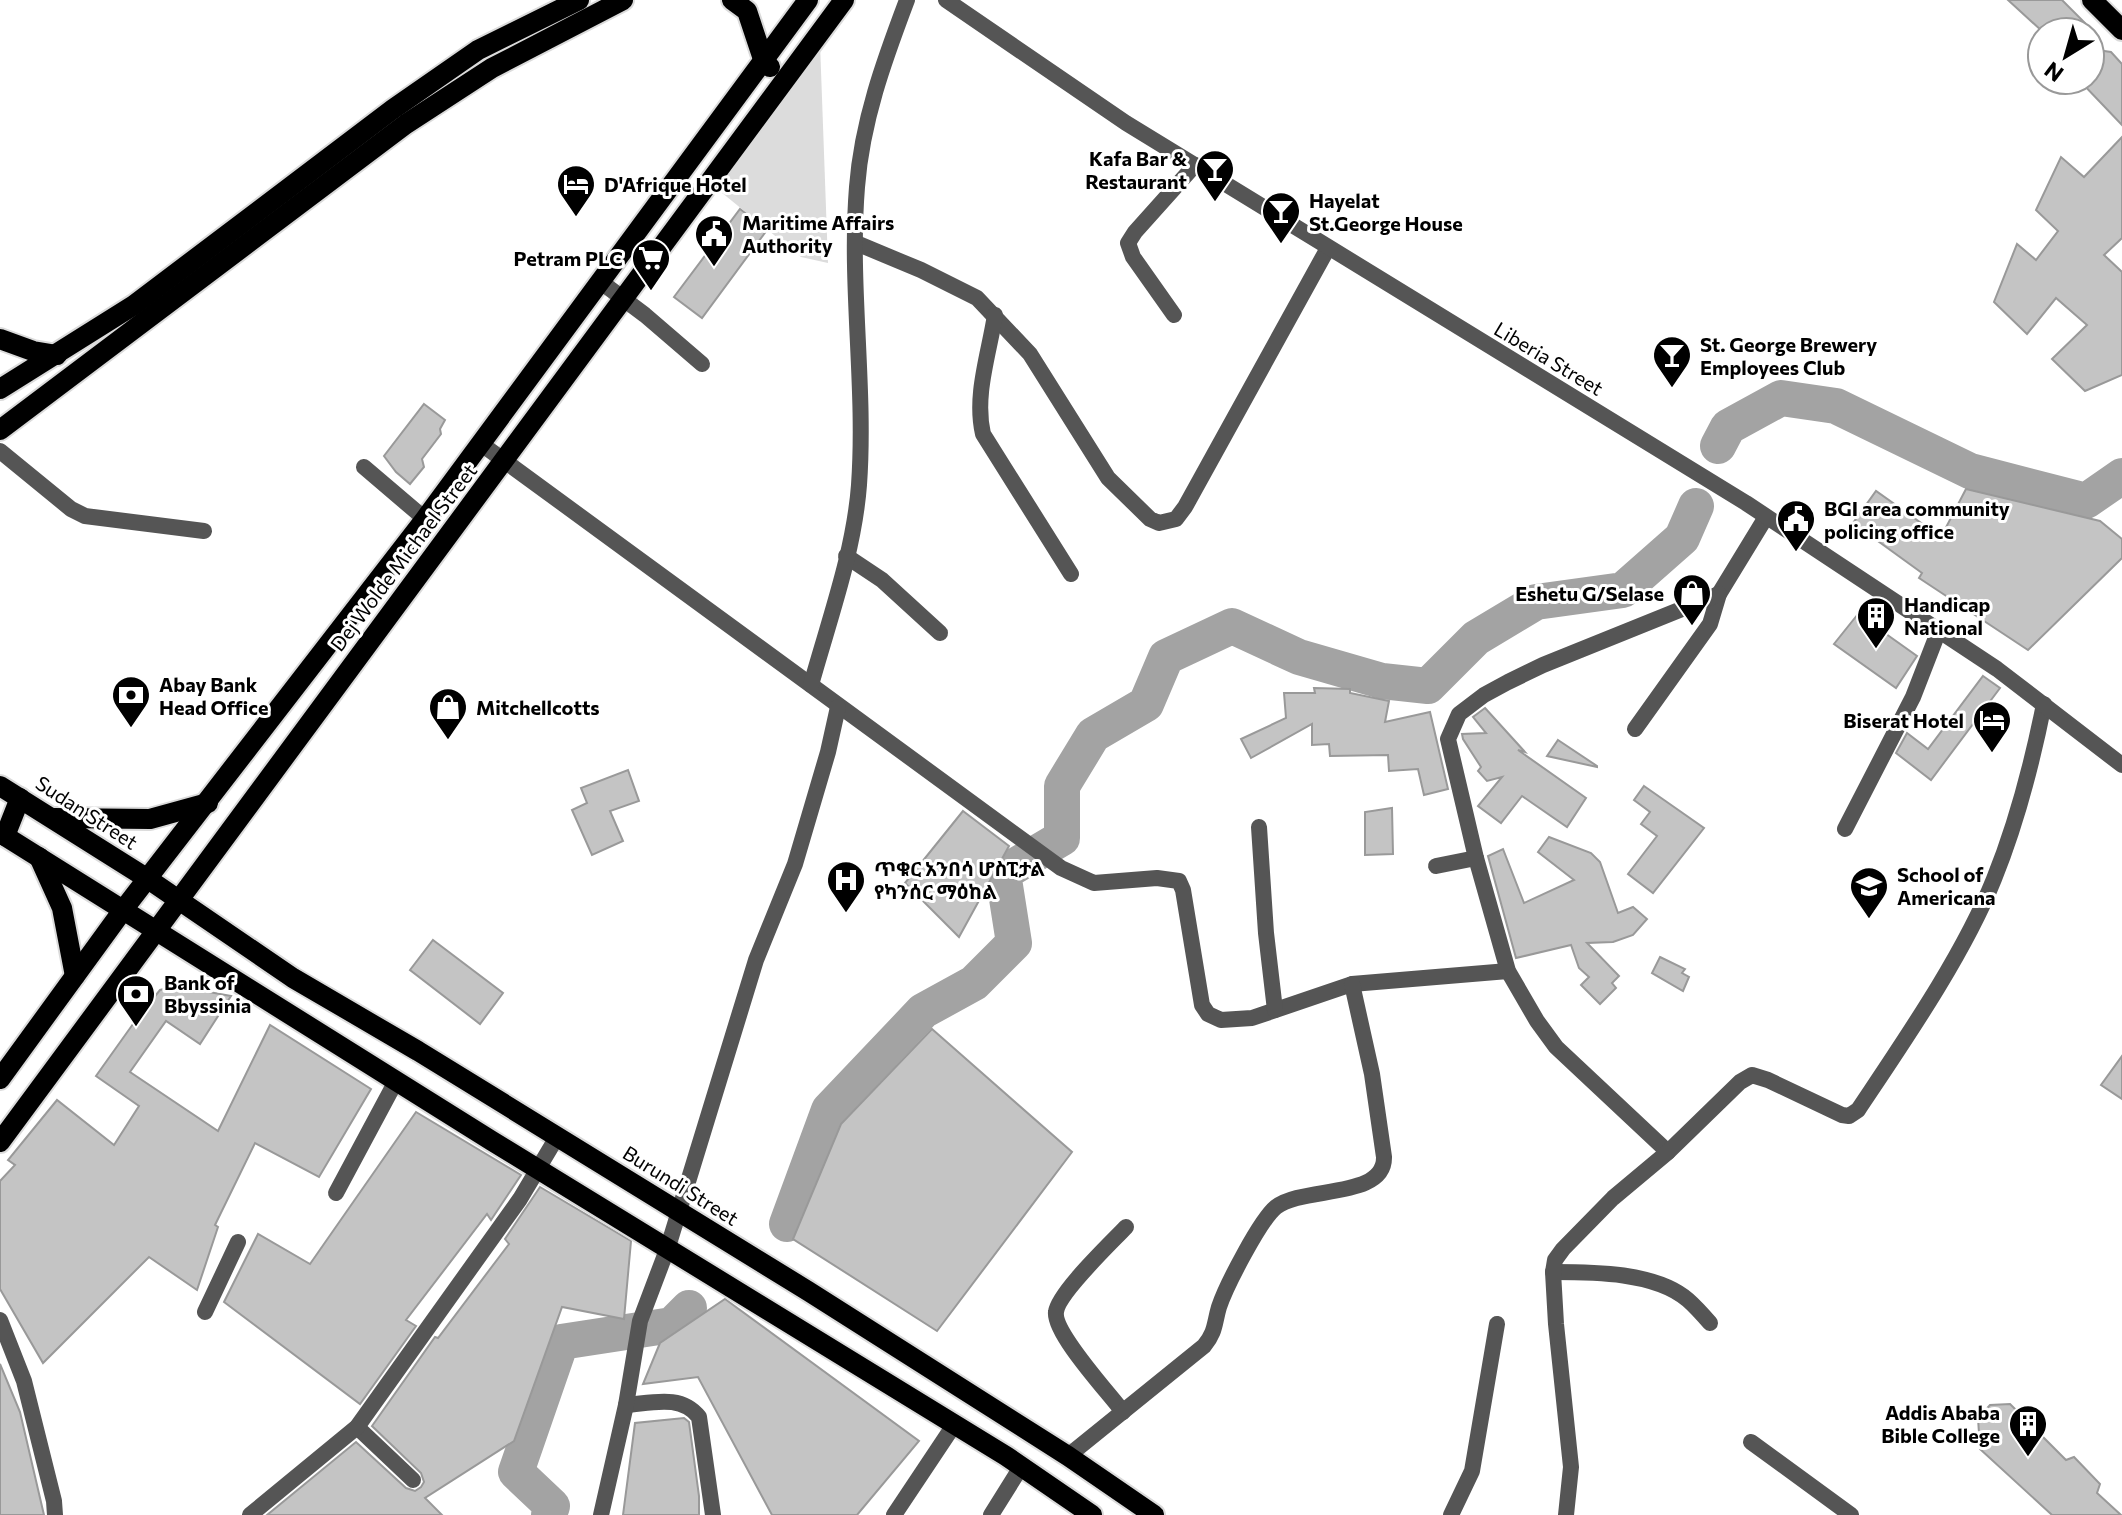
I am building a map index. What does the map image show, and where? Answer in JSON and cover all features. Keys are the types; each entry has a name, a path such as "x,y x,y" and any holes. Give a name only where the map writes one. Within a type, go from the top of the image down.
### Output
{"main road":[{"path":"2,422 399,116 478,50 579,0"},
{"path":"0,389 134,305 399,116 623,0"},
{"path":"732,0 747,11 764,62 786,79"},
{"name":"Dej Wolde Michael Street","path":"0,1079 123,910 425,519 808,0"},
{"name":"Dej Wolde Michael Street","path":"0,1142 844,0"},
{"path":"2092,0 2122,30"},
{"path":"2111,0 2122,11"},
{"path":"0,339 33,351 57,355"},
{"name":"Sudan Street","path":"0,786 148,879 179,903"},
{"path":"20,798 2,834 954,1425 1092,1515"},
{"path":"51,818 150,819 208,803"},
{"path":"39,857 62,908 75,976"},
{"name":"Burundi Street","path":"179,903 293,978 418,1051 808,1291 1068,1456 1154,1515"},
{"path":"895,1389 913,1358"}],"street":[{"path":"811,685 846,556 859,487 856,243 857,188 865,125 907,0"},
{"name":"Liberia Street","path":"946,0 1126,123 1766,517 1939,630 2044,704 2122,765"},
{"path":"1174,315 1133,257 1128,243 1195,165"},
{"path":"856,243 977,298 1030,354 1108,478 1150,519 1159,523 1176,519 1185,507 1328,248"},
{"path":"601,282 702,364"},
{"path":"995,315 980,402 983,434 1071,574"},
{"path":"480,443 1061,868 1094,883 1157,878 1179,881 1202,1005 1208,1014 1221,1020 1252,1018 1352,984 1508,971"},
{"path":"0,451 71,509 85,516 204,531"},
{"path":"364,467 425,519"},
{"path":"1635,729 1710,624 1719,594 1766,517"},
{"path":"846,556 882,580 940,633"},
{"path":"1668,1152 1556,1047 1508,971 1476,858 1448,739 1459,714 1484,695 1543,665 1719,594"},
{"path":"1845,829 1913,697 1939,630"},
{"path":"1566,1515 1571,1467 1553,1272 1555,1260 1613,1198 1668,1152 1740,1082 1752,1075 1842,1115 1849,1116 1858,1110 1950,962 1993,882 2029,776 2044,704"},
{"path":"601,1515 626,1405 640,1321 668,1247 756,960 795,864 838,707"},
{"path":"1259,827 1275,1010"},
{"path":"1436,866 1476,858"},
{"path":"1068,1456 1204,1346 1216,1327 1220,1306 1229,1287 1261,1226 1278,1204 1301,1195 1368,1183 1379,1176 1384,1167 1372,1074 1352,984"},
{"path":"336,1193 396,1081"},
{"path":"250,1515 357,1427 520,1199 557,1137"},
{"path":"1123,1412 1059,1331 1056,1312 1067,1290 1126,1227"},
{"path":"205,1312 238,1242"},
{"path":"1553,1272 1596,1272 1659,1285 1687,1299 1710,1323"},
{"path":"0,1320 24,1381 55,1515"},
{"path":"1451,1515 1472,1471 1497,1324"},
{"path":"626,1405 679,1402 691,1407 699,1417 713,1515"},
{"path":"894,1515 954,1425"},
{"path":"357,1427 413,1480"},
{"path":"1751,1442 1851,1515"},
{"path":"992,1514 1021,1467"}],"shaded area":[{"path":"820,43 828,263 801,257 716,188"}],"building":[{"path":"2008,0 2062,0 2078,16 2026,16"},
{"path":"2106,51 2111,52 2122,64 2122,125 2094,96 2106,96"},
{"path":"2122,137 2122,238 2104,255 2122,272 2122,375 2085,391 2052,359 2087,325 2056,298 2027,334 1994,302 2017,244 2036,260 2058,231 2036,210 2061,157 2084,177"},
{"path":"740,209 767,230 702,318 674,297"},
{"path":"424,404 445,420 441,434 422,459 424,467 410,484 384,456"},
{"path":"1966,489 2100,521 2122,539 2122,558 2028,650 1919,578 1922,573 1853,523 1876,491 1941,537"},
{"name":"Handicap National","path":"1858,614 1917,656 1896,688 1834,644"},
{"path":"1983,676 2000,688 1931,780 1896,753 1907,733 1928,749"},
{"path":"1314,688 1350,689 1350,693 1389,701 1385,722 1430,712 1448,789 1424,795 1418,769 1389,771 1388,755 1330,756 1329,744 1312,745 1312,724 1251,758 1241,739 1286,718 1284,693 1315,693"},
{"path":"1485,708 1525,752 1518,750 1586,798 1567,827 1522,796 1501,823 1478,806 1502,777 1487,781 1478,771 1481,767 1463,739 1462,734 1486,733 1473,717"},
{"path":"1558,740 1597,766 1597,767 1547,756"},
{"path":"628,770 639,801 610,811 623,841 592,855 572,810 587,803 581,788"},
{"path":"1644,786 1704,828 1653,893 1628,874 1657,836 1641,824 1650,812 1634,800"},
{"path":"1392,808 1393,854 1365,855 1365,812"},
{"path":"963,811 1009,846 959,937 905,883"},
{"path":"1549,837 1591,853 1600,862 1618,913 1633,907 1647,919 1633,935 1613,942 1587,943 1619,976 1612,983 1616,988 1600,1004 1581,985 1589,977 1579,968 1571,945 1516,958 1488,856 1503,849 1524,903 1574,880 1538,852"},
{"path":"433,940 503,993 480,1024 410,970"},
{"path":"1660,957 1685,969 1682,973 1689,977 1683,991 1652,973"},
{"path":"176,986 231,996 200,1044 166,1021 130,1072 218,1131 270,1025 371,1089 319,1177 255,1143 215,1225 218,1227 197,1290 149,1257 43,1363 0,1289 0,1181 15,1165 8,1160 57,1100 114,1145 139,1106 96,1076 160,990"},
{"path":"932,1029 1072,1152 937,1331 793,1239 841,1124"},
{"path":"2122,1056 2122,1099 2101,1085"},
{"path":"416,1112 521,1175 491,1220 487,1214 406,1320 416,1326 360,1404 224,1302 258,1234 310,1264"},
{"path":"540,1187 631,1241 624,1319 562,1307 514,1441 425,1498 442,1515 267,1515 356,1442 406,1488 415,1491 421,1487 424,1482 421,1473 372,1426 435,1337 438,1338 509,1244 505,1239"},
{"path":"725,1299 919,1441 857,1515 772,1515 698,1377 643,1384 660,1343"},
{"path":"0,1364 20,1412 44,1515 0,1515"},
{"name":"Addis Ababa Bible College","path":"2010,1404 2066,1460 2074,1457 2100,1484 2097,1493 2121,1515 2052,1515 1980,1449 1978,1418 1990,1405"},
{"path":"684,1418 689,1422 699,1515 623,1515 635,1423"}],"waterway":[{"path":"1718,446 1728,427 1781,398 1836,406 1970,471 2086,501 2122,476"},
{"path":"787,1224 829,1110 923,1011 974,983 1014,943 1003,873 1062,838 1062,786 1093,735 1146,704 1166,657 1232,626 1299,657 1382,681 1428,686 1476,638 1536,602 1623,590 1682,538 1696,506"},
{"path":"549,1515 552,1506 516,1472 561,1342 672,1325 689,1308"}],"place":[{"name":"Kafa Bar & Restaurant","path":"1215,203"},
{"name":"D'Afrique Hotel","path":"576,218"},
{"name":"Hayelat St.George House","path":"1281,245"},
{"name":"Maritime Affairs Authority","path":"714,268"},
{"name":"Petram PLC","path":"651,292"},
{"name":"St. George Brewery Employees Club","path":"1672,389"},
{"name":"BGI area community policing office","path":"1796,553"},
{"name":"Eshetu G/Selase","path":"1692,627"},
{"name":"Handicap National","path":"1876,650"},
{"name":"Abay Bank Head Office","path":"131,729"},
{"name":"Mitchellcotts","path":"448,741"},
{"name":"Biserat Hotel","path":"1992,754"},
{"name":"ጥቁር አንበሳ ሆስፒታል የካንሰር ማዕከል","path":"846,914"},
{"name":"School of Americana","path":"1869,920"},
{"name":"Bank of Bbyssinia","path":"136,1028"},
{"name":"Addis Ababa Bible College","path":"2028,1458"}]}
